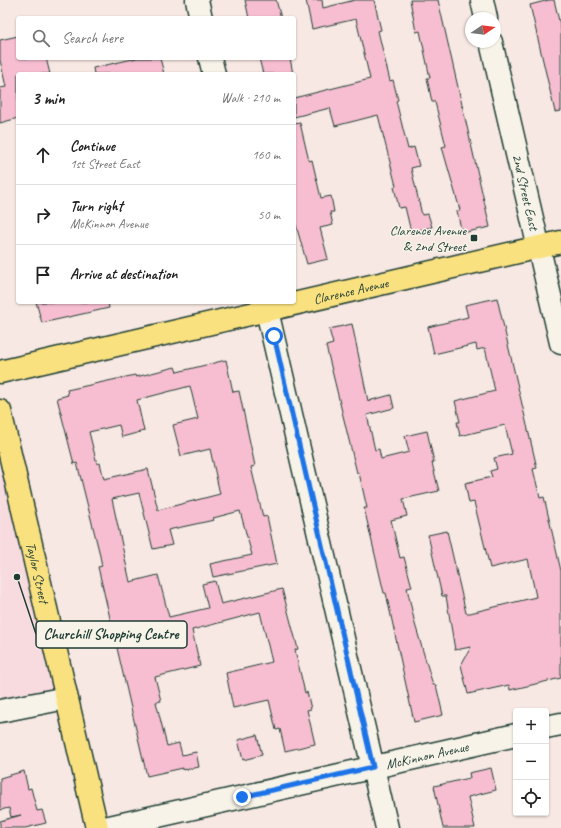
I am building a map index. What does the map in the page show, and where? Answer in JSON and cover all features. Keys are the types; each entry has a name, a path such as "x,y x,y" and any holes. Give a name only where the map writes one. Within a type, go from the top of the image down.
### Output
{"main road":[{"name":"Clarence Avenue","path":"296,300 561,242"},
{"name":"Clarence Avenue","path":"0,372 280,304"},
{"name":"Taylor Street","path":"0,411 97,828"}],"street":[{"path":"197,0 201,16"},
{"path":"482,0 485,12"},
{"name":"2nd Street East","path":"492,48 561,343"},
{"path":"210,60 214,72"},
{"path":"266,307 387,828"},
{"path":"0,712 66,698"},
{"path":"549,726 561,724"},
{"name":"McKinnon Avenue","path":"104,828 513,736"}],"shaded area":[{"path":"0,456 66,698 0,711"}],"building":[{"path":"245,0 276,0 280,16 249,16"},
{"path":"306,0 322,0 323,8 355,0 374,0 381,30 378,31 390,81 393,80 398,100 396,101 408,149 414,147 419,166 411,168 422,215 428,214 432,227 411,232 405,207 399,208 394,187 396,186 378,115 335,126 330,108 296,116 296,98 370,79 356,19 312,29"},
{"path":"410,0 438,0 490,227 462,233 457,211 460,210 442,147 446,146 435,102 432,102 427,78 430,78 420,31 416,32"},
{"path":"554,0 561,29 561,111 555,112 530,5"},
{"path":"16,36 16,60 46,60 50,72 16,72 16,119 0,123 0,88 6,87 0,60 0,40"},
{"path":"128,60 160,60 164,72 94,72 93,68"},
{"path":"260,60 290,60 293,72 262,72"},
{"path":"300,123 309,161 312,160 321,198 331,196 334,212 330,212 333,225 320,228 328,259 307,264 296,225 296,124"},
{"path":"497,298 537,468 533,469 540,498 544,497 561,571 561,678 510,690 509,685 468,694 461,665 471,647 455,650 446,596 442,596 428,535 447,531 466,613 536,597 528,559 490,568 474,502 469,503 465,483 492,477 490,471 497,469 494,458 512,454 505,425 460,436 457,422 460,422 455,401 495,391 485,348 477,350 476,344 434,354 428,327 468,317 465,305"},
{"path":"37,304 108,304 109,308 42,323"},
{"path":"352,324 368,401 391,395 394,408 367,415 375,450 379,449 381,459 409,452 405,436 427,431 434,462 432,463 439,491 403,499 407,516 391,520 400,558 404,557 412,587 407,588 415,624 433,685 436,685 443,715 414,722 386,593 384,593 364,508 367,508 359,473 357,473 326,346 333,344 329,329"},
{"path":"226,360 233,392 239,391 255,466 251,467 263,517 267,516 277,564 213,577 210,564 252,555 240,511 213,518 214,520 168,530 172,545 153,549 139,493 112,499 130,582 158,575 169,617 208,608 202,584 215,581 221,604 282,589 298,649 295,650 305,693 307,692 311,709 307,710 315,744 285,751 280,729 276,730 269,700 233,708 226,673 272,662 260,612 192,630 200,666 155,677 161,701 156,702 167,746 179,743 182,755 196,752 199,767 183,770 183,768 147,776 98,567 102,566 99,551 77,463 74,464 57,398 68,395 67,390 135,375 136,377 175,367 177,372","holes":["190,386 198,419 173,425 181,456 210,449 220,494 158,510 148,469 104,479 100,463 97,464 89,432 119,425 122,437 144,431 137,400"]},
{"path":"257,735 262,755 243,760 238,740"},
{"path":"491,768 496,790 468,797 475,828 443,828 434,786 470,778 469,773"},
{"path":"24,771 28,789 31,788 37,811 42,810 46,823 25,828 0,828 0,821 21,815 11,817 9,808 0,810 0,778"}],"place":[{"name":"Clarence Avenue & 2nd Street","path":"474,238"},
{"name":"Churchill Shopping Centre","path":"17,577"}],"route":[{"path":"242,797 373,767 274,336"}]}
